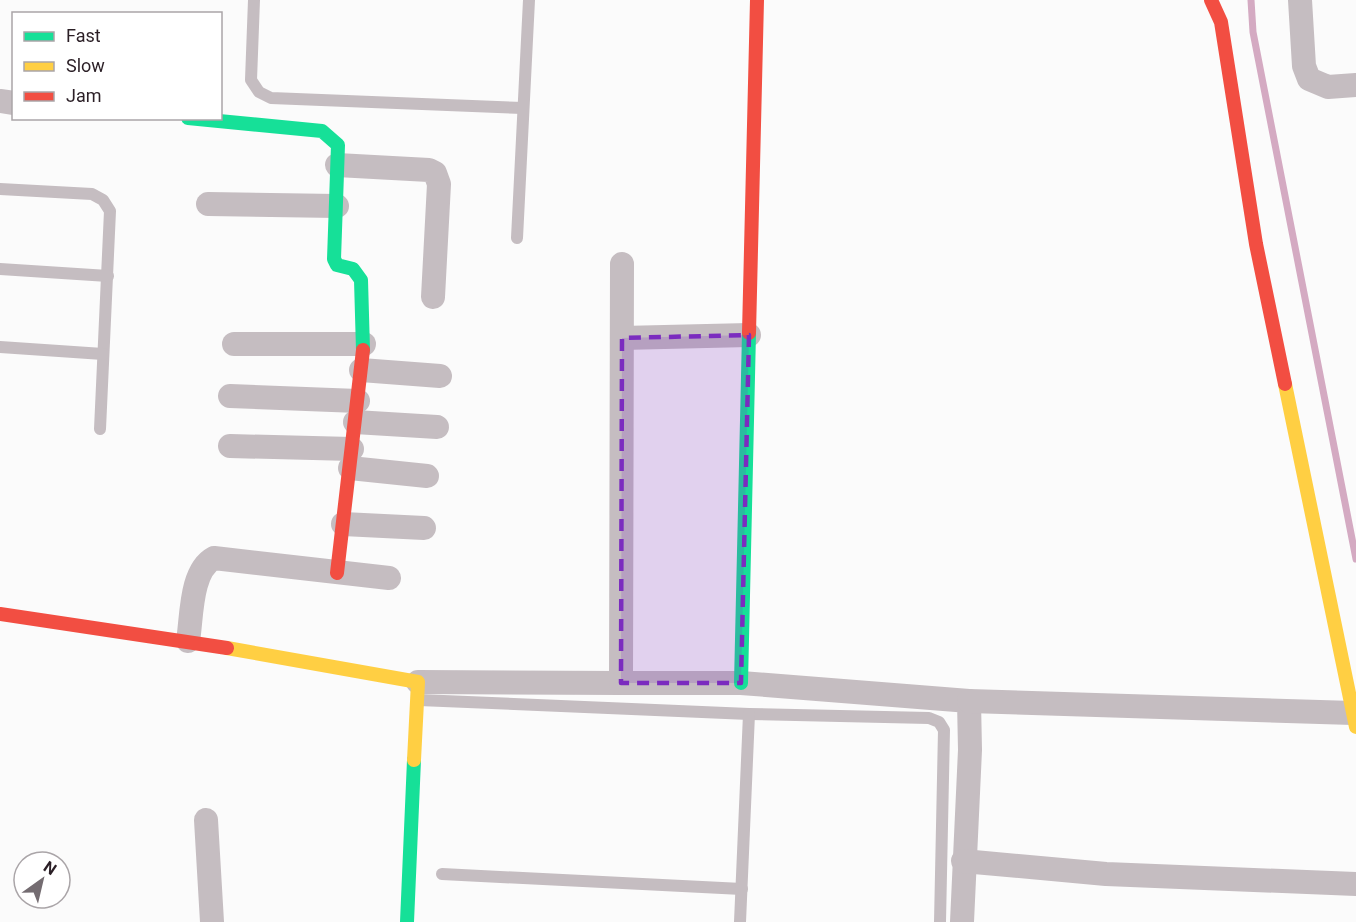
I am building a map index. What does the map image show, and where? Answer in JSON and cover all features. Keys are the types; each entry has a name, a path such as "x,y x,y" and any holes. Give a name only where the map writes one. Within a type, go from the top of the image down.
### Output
{"street":[{"path":"741,683 757,0"},
{"path":"0,614 188,640 418,691 621,683 741,683 969,701 1354,720 1256,244 1221,22 1211,0"},
{"path":"1299,0 1304,66 1309,79 1328,87 1356,85"},
{"path":"209,120 322,131 338,145 334,259 337,265 353,269 361,280 364,344 338,573"},
{"path":"338,165 429,170 435,173 438,184 433,297"},
{"path":"208,204 337,206"},
{"path":"621,683 622,264"},
{"path":"621,338 749,335"},
{"path":"234,344 364,344"},
{"path":"361,370 440,376"},
{"path":"230,396 356,412 436,427"},
{"path":"230,446 351,458 427,476"},
{"path":"343,524 424,528"},
{"path":"188,640 198,581 206,562 214,558 388,578"},
{"path":"407,922 418,691"},
{"path":"962,922 963,861 970,750 969,701"},
{"path":"206,820 212,922"},
{"path":"963,861 1106,874 1356,884"}],"lane":[{"path":"254,0 251,80 259,92 271,98 523,108"},
{"path":"517,238 529,0"},
{"path":"0,189 92,194 103,200 110,211 100,429"},
{"path":"0,269 108,276"},
{"path":"0,347 103,354"},
{"path":"418,691 748,714 929,718 939,722 944,730 940,922"},
{"path":"740,922 748,714"},
{"path":"442,874 742,890"}],"highlighted area":[{"path":"749,335 741,683 621,683 622,338"}],"waterway":[{"path":"1251,0 1253,32 1356,559"}],"traffic: fast":[{"path":"209,120 322,131 338,145 334,259 337,265 353,269 361,280 363,350"},
{"path":"741,683 749,333"},
{"path":"407,922 414,760"}],"traffic: slow":[{"path":"1285,384 1356,727"},
{"path":"227,648 418,682 414,760"}],"traffic: jam":[{"path":"749,333 757,0"},
{"path":"1211,0 1221,22 1256,244 1285,384"},
{"path":"337,573 363,350"},
{"path":"0,614 227,648"}]}
